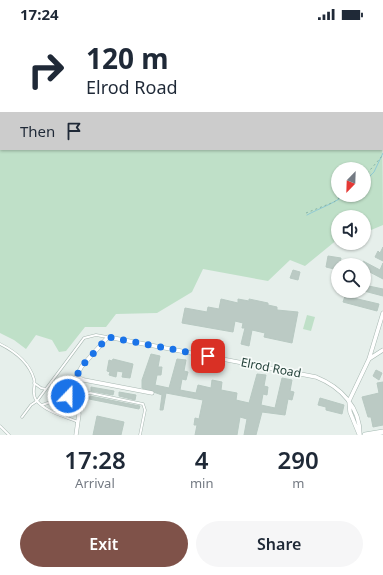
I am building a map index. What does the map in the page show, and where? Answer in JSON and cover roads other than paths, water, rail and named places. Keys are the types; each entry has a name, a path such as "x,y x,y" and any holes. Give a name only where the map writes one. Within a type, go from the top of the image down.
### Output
{"street":[{"path":"360,435 350,412 349,401 369,360 383,313"},
{"path":"76,435 79,422 78,414 68,396 68,392 82,366 108,337"},
{"name":"Elrod Road","path":"108,337 316,377 334,387 349,401"},
{"path":"369,360 383,350"},
{"path":"76,377 84,380 152,393"},
{"path":"365,435 383,432"}],"lane":[{"path":"22,417 31,405 37,401 84,338 89,335 108,337"},
{"path":"0,344 17,353 22,359 34,378 33,393 37,401 42,405 79,422"},
{"path":"34,383 40,388 46,389"},
{"path":"73,404 85,394 143,404 145,410 140,435"},
{"path":"42,405 68,396"},
{"path":"0,426 9,435"}],"waterway":[{"path":"371,175 383,153"},
{"path":"307,215 333,202"}]}
